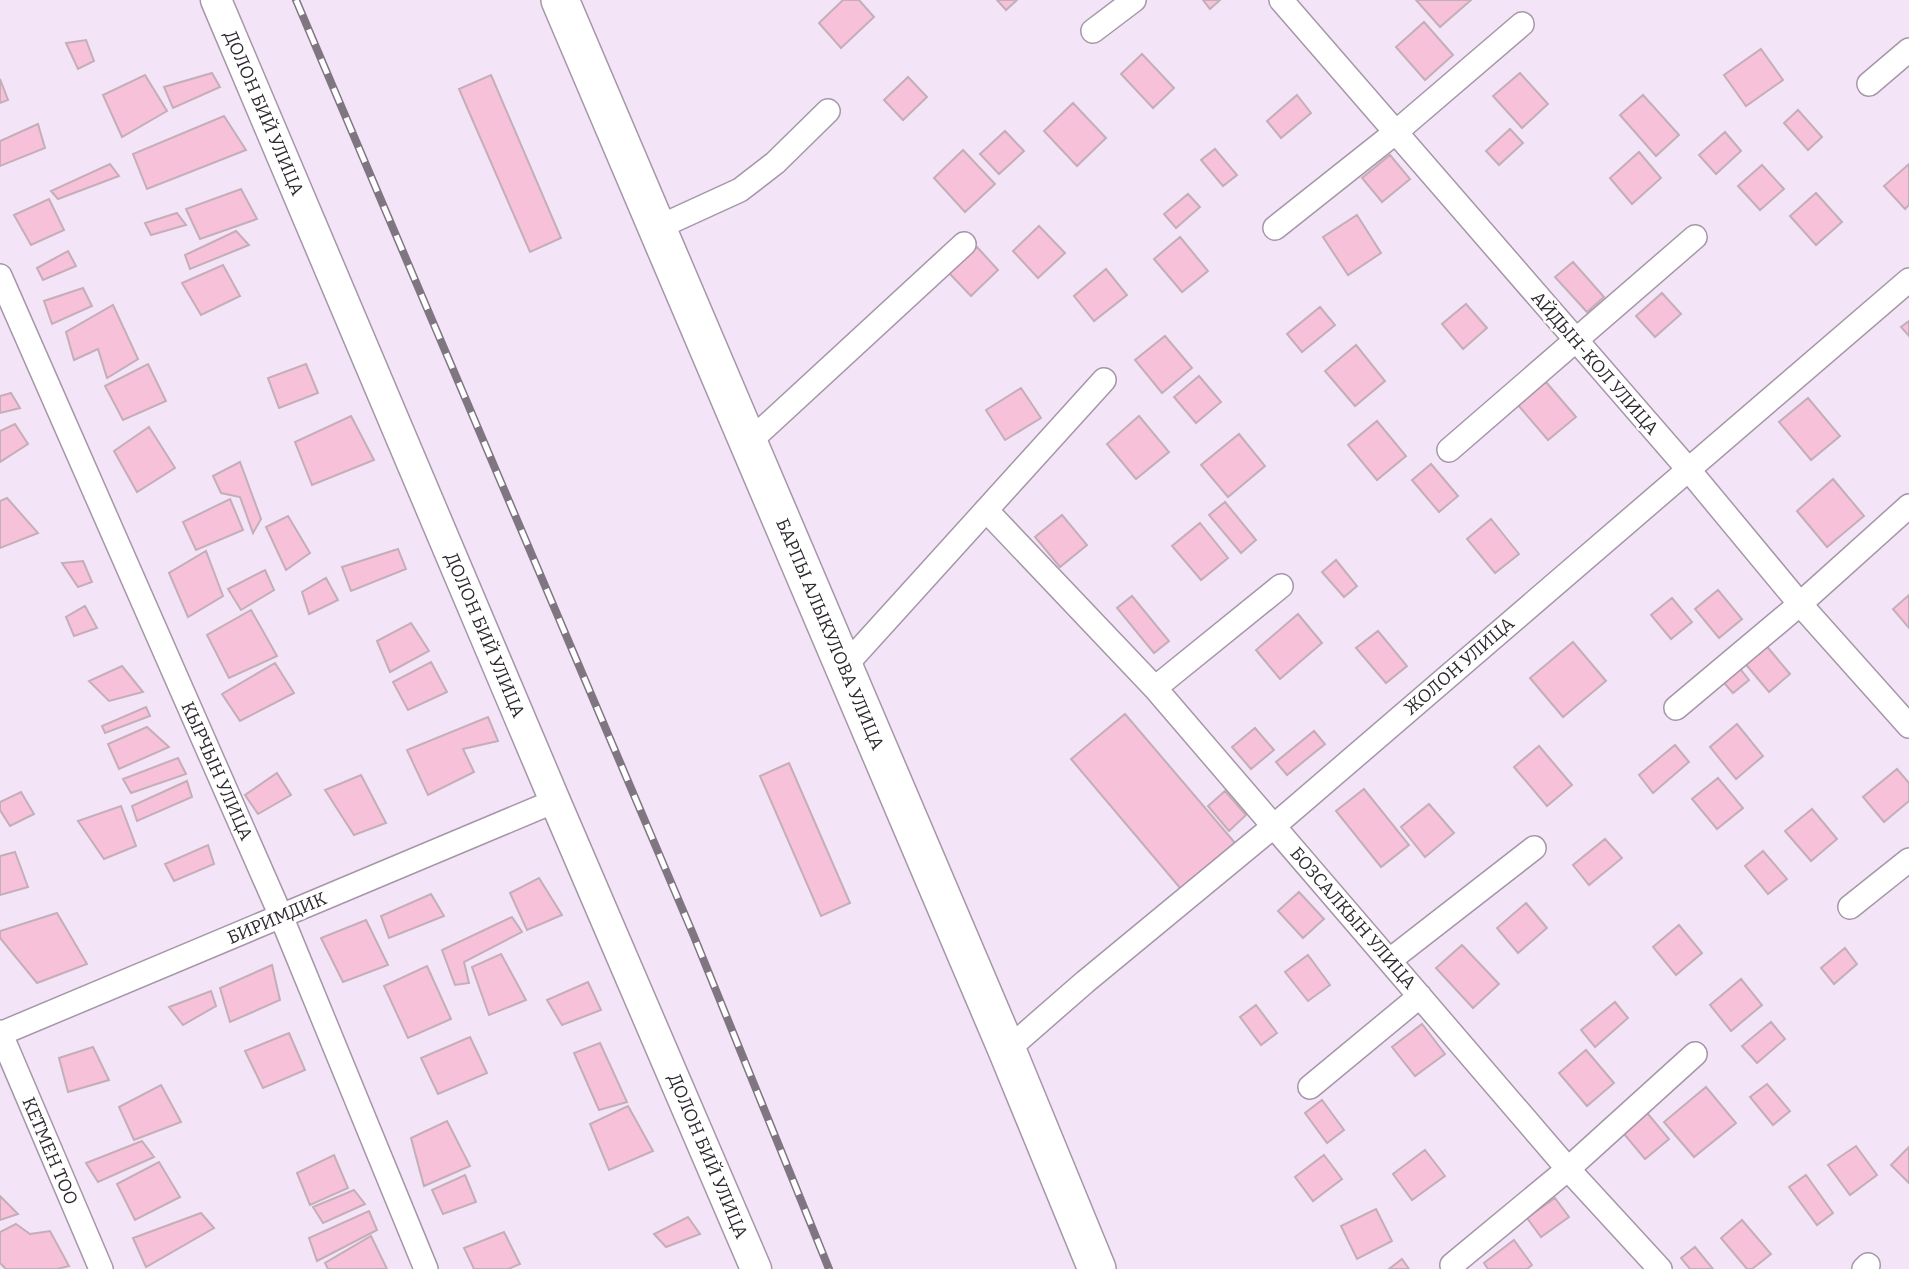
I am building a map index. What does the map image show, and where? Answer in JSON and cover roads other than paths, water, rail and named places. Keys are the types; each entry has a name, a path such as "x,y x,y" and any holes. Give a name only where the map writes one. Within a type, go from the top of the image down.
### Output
{"main road":[{"name":"БАРПЫ АЛЫКУЛОВА УЛИЦА","path":"560,0 1007,1050 1097,1269"}],"street":[{"name":"ДОЛОН БИЙ УЛИЦА","path":"216,0 555,801 757,1269"},
{"path":"1093,31 1134,0"},
{"name":"АЙДЫН-КОЛ УЛИЦА","path":"1281,0 1688,469 1800,604 1909,726"},
{"path":"1275,228 1396,132 1522,24"},
{"path":"1869,84 1909,50"},
{"path":"657,228 740,190 775,163 828,111"},
{"path":"1449,450 1695,237"},
{"path":"748,443 964,244"},
{"name":"КЫРЧЫН УЛИЦА","path":"0,276 281,916 426,1269"},
{"name":"ЖОЛОН УЛИЦА","path":"1007,1050 1085,982 1275,826 1909,280"},
{"path":"844,667 1104,380"},
{"path":"1676,708 1800,604 1909,506"},
{"name":"БОЗСАЛКЫН УЛИЦА","path":"986,509 1155,688 1568,1169 1660,1269"},
{"path":"1155,688 1281,586"},
{"name":"БИРИМДИК","path":"0,1034 555,801"},
{"path":"1390,960 1534,848"},
{"path":"1850,907 1909,860"},
{"path":"1310,1087 1420,996"},
{"name":"КЕТМЕН ТОО","path":"0,1034 101,1269"},
{"path":"1452,1265 1568,1169 1695,1054"}],"railway":[{"path":"296,0 693,934 829,1269"}]}
